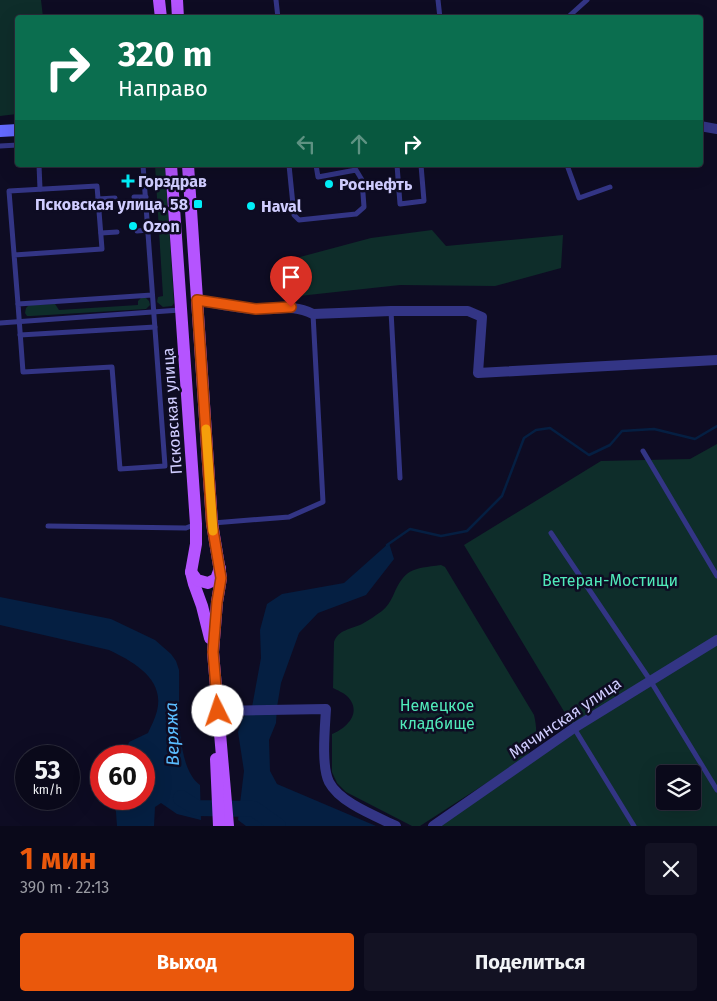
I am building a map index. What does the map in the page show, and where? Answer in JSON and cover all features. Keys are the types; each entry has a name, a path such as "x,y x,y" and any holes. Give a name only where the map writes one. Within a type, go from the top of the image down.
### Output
{"main road":[{"path":"159,0 161,15"},
{"path":"177,0 178,15"},
{"name":"Псковская улица","path":"171,167 196,524 196,544 191,572 202,606 213,652 218,711 220,774"},
{"name":"Псковская улица","path":"188,167 212,524 221,578 213,652"},
{"path":"191,572 198,580 208,583 216,579 220,566"},
{"path":"219,826 220,774"},
{"path":"220,774 228,826"}],"street":[{"path":"703,127 717,129"},
{"path":"0,132 15,130"},
{"path":"197,300 256,309 291,307 313,314 468,310 482,317 478,373 717,360"},
{"name":"Мячинская улица","path":"434,826 574,728 717,640"},
{"path":"218,711 326,709 326,770 329,782 337,792 350,802 396,826"}],"lane":[{"path":"276,0 278,15"},
{"path":"438,0 440,15"},
{"path":"570,15 587,0"},
{"path":"0,146 15,145"},
{"path":"39,167 40,189"},
{"path":"14,255 102,249 97,186 9,191 23,372 112,367 120,469 165,466 143,167"},
{"path":"289,167 294,215 300,220 356,214 364,207 362,180 356,170 318,177 316,167"},
{"path":"397,167 400,204 424,201 421,167"},
{"path":"568,167 579,198 610,187"},
{"path":"134,197 146,196"},
{"path":"98,199 114,198"},
{"path":"137,231 148,230"},
{"path":"101,233 117,232"},
{"path":"18,304 152,295"},
{"path":"0,322 181,310"},
{"path":"391,311 400,478"},
{"path":"212,524 289,517 323,502 313,314"},
{"path":"20,335 155,327"},
{"path":"643,451 717,576"},
{"path":"48,526 186,528 196,524"},
{"path":"551,533 650,680 717,790"},
{"path":"574,728 634,826"}],"green space":[{"path":"0,0 41,0 43,15 15,15 15,114 0,116"},
{"path":"155,167 165,167 174,303 172,306 163,307 157,302 158,297 163,296"},
{"path":"432,230 446,246 563,235 561,268 495,286 400,285 299,296 300,257 371,238"},
{"path":"141,298 146,298 149,301 150,305 146,309 31,316 27,316 25,313 29,305 55,304 59,310 138,305 138,301"},
{"name":"Ветеран-Мостищи","path":"717,444 717,826 434,826 574,728 464,545 601,461 690,459"},
{"name":"Немецкое кладбище","path":"441,565 445,567 534,715 536,735 533,747 519,762 420,826 412,826 346,792 337,783 332,772 332,734 348,724 354,708 347,696 333,688 334,642 342,632 362,624 384,609 390,602 401,580 411,571"}],"water":[{"path":"389,543 394,559 366,595 318,613 299,633 281,683 276,723 269,740 270,771 277,784 376,826 246,826 238,820 244,771 238,732 243,718 252,707 261,658 260,630 267,604 282,594 344,583"},
{"path":"0,597 111,619 155,640 171,654 179,670 179,715 182,748 192,776 200,785 201,820 177,814 161,803 155,807 155,745 128,745 129,742 148,733 157,711 158,700 156,690 152,681 145,673 128,660 109,650 0,625"},
{"path":"116,810 155,810 154,826 117,826"}],"waterway":[{"path":"387,545 410,529 441,536 467,531 502,496 524,438 536,430 550,428 589,455 610,445 622,431 654,429 695,439 717,426"},
{"name":"Веряжа","path":"181,798 197,808 254,809 278,826"}],"slow traffic":[{"path":"206,429 213,531"}],"place":[{"name":"Горздрав","path":"128,181"},
{"name":"Роснефть","path":"329,184"},
{"name":"Псковская улица, 58","path":"198,204"},
{"name":"Haval","path":"251,206"},
{"name":"Ozon","path":"133,226"}],"route":[{"path":"218,711 213,652 221,578 212,524 197,300 226,306 256,309 291,307"}]}
